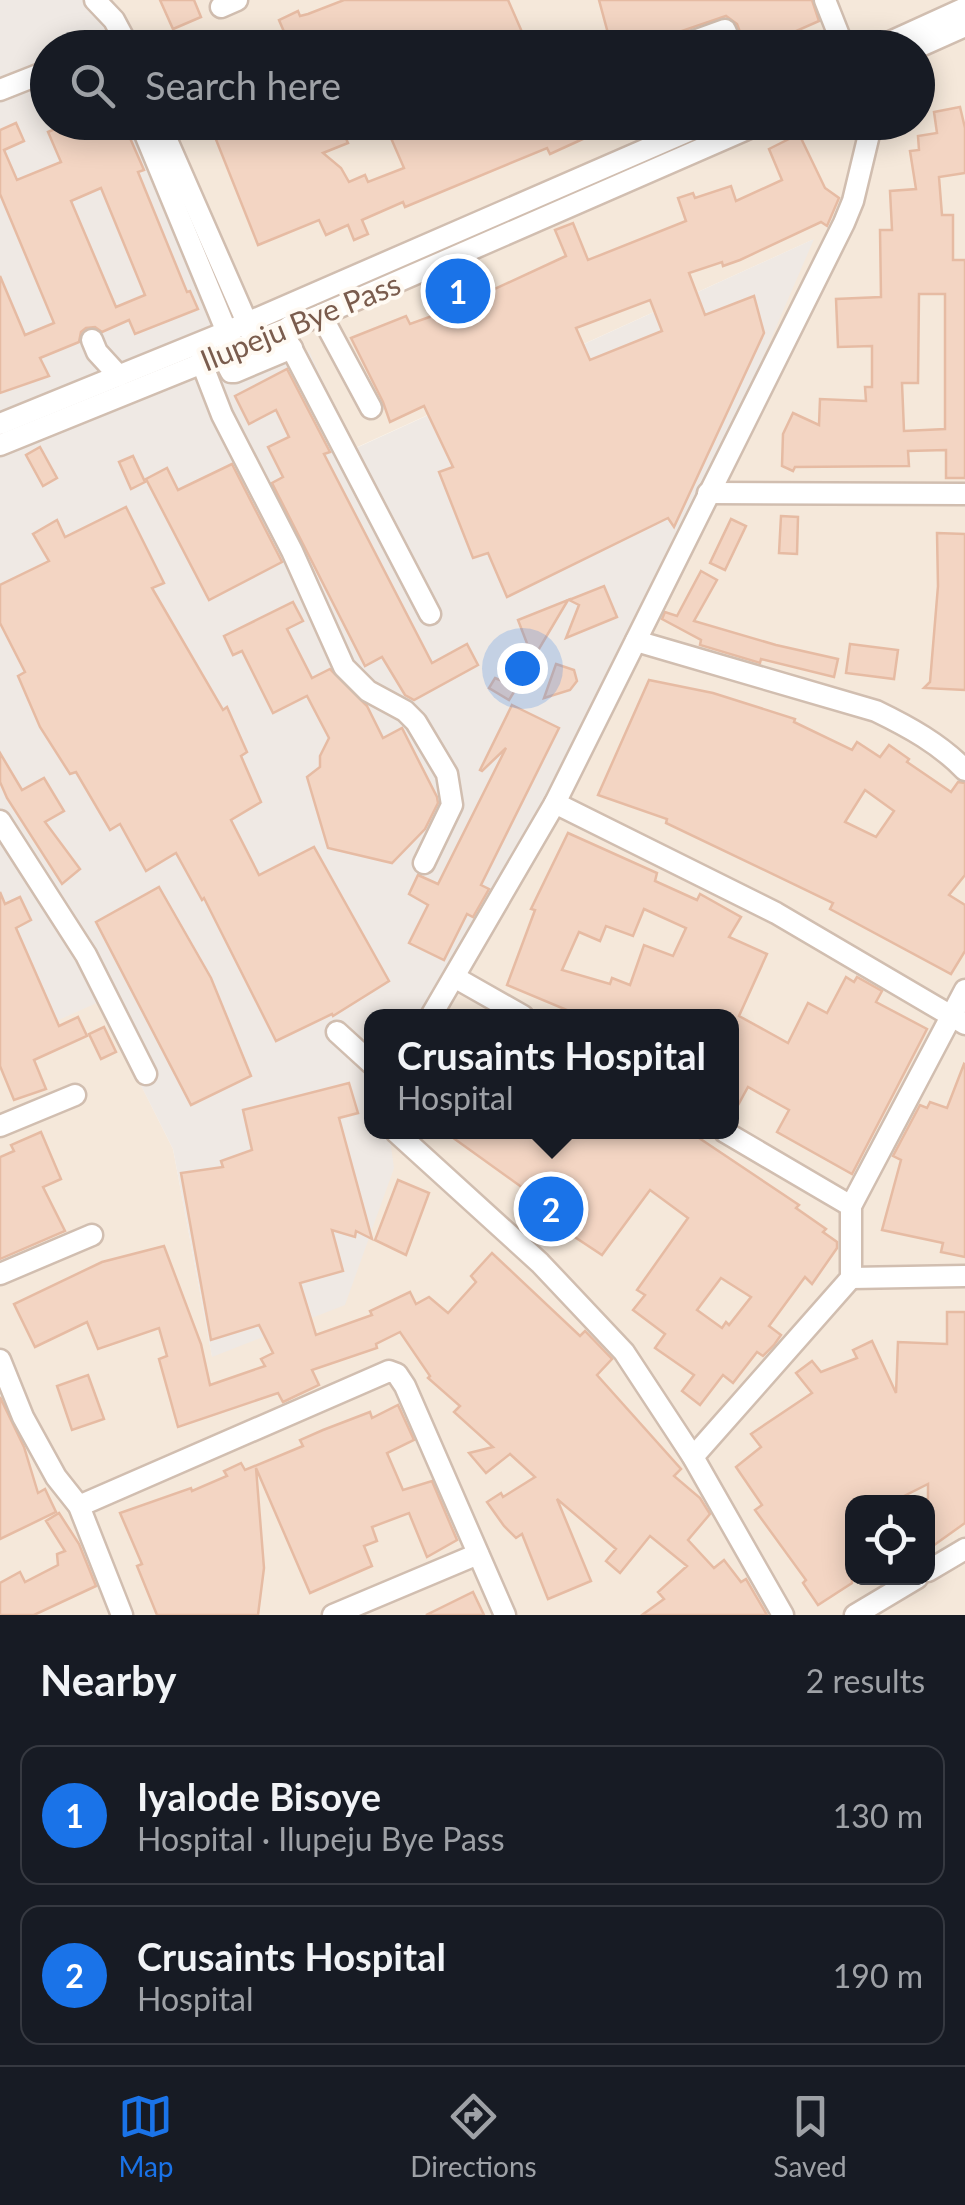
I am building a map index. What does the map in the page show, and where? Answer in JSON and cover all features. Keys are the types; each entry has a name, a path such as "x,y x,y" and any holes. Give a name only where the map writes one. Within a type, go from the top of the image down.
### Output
{"street":[{"path":"824,0 836,30"},
{"path":"91,1 114,20 119,30"},
{"path":"918,30 965,8"},
{"path":"935,38 965,26"},
{"path":"938,37 965,44"},
{"path":"0,90 30,78"},
{"path":"147,140 230,344 222,355 230,372 292,348"},
{"path":"167,140 250,331"},
{"name":"Ilupeju Bye Pass","path":"0,444 201,361 250,331 670,140"},
{"name":"Ilupeju Bye Pass","path":"250,331 290,326 321,315 722,140"},
{"path":"436,1009 556,803 844,223 868,140"},
{"path":"321,315 370,408"},
{"path":"290,326 283,332 430,614"},
{"path":"92,340 97,352 119,376"},
{"name":"Ilupeju Bye Pass","path":"0,424 119,376 230,344"},
{"path":"201,361 222,415 292,551 344,667 368,691 405,711 416,722 447,774 452,804 424,863"},
{"path":"708,494 965,494"},
{"path":"636,641 876,711 911,728 965,770"},
{"path":"556,803 776,913 958,1020"},
{"path":"0,821 86,954 146,1074"},
{"path":"456,978 511,1009"},
{"path":"693,1458 851,1278 851,1206 958,1020 965,990"},
{"path":"336,1032 364,1058"},
{"path":"0,1126 75,1095"},
{"path":"404,1139 586,1308 624,1352 693,1458 783,1615"},
{"path":"736,1139 851,1206"},
{"path":"0,1274 92,1235"},
{"path":"851,1278 965,1276"},
{"path":"0,1360 23,1416 56,1478 79,1506 122,1615"},
{"path":"79,1506 389,1371 397,1374 405,1386 506,1615"},
{"path":"935,1568 965,1549"},
{"path":"333,1615 478,1554"},
{"path":"855,1615 905,1585"}],"shaded area":[{"path":"0,0 94,0 106,30 30,30 30,140 151,140 245,372 309,351 354,449 814,239 667,580 433,1009 364,1009 364,1139 390,1139 394,1168 345,1305 212,1357 173,1149 99,1002 0,1046"},
{"path":"94,0 965,0 965,1615 0,1615 0,1046 99,1001 173,1149 212,1356 383,1139 739,1139 739,1009 432,1009 812,240 353,449 245,372 151,140 935,140 935,30 106,30"}],"building":[{"path":"160,0 194,0 201,17 173,29"},
{"path":"344,0 508,0 521,30 283,30 279,20 298,11 300,16"},
{"path":"599,0 812,0 819,21 799,30 739,30 726,16 685,30 607,30"},
{"path":"960,107 965,128 965,173 939,177 942,215 953,215 953,260 965,260 965,478 946,478 946,450 908,451 909,466 795,467 793,471 782,466 783,434 793,413 819,425 820,399 866,401 865,387 872,387 872,346 838,347 836,299 881,297 880,230 892,230 890,191 916,189 910,151 919,150 918,140 935,140 935,112","holes":["919,294 945,294 945,429 904,431 902,383 918,383"]},
{"path":"16,123 24,141 4,150 17,180 61,162 51,140 131,140 144,170 138,172 187,292 190,291 198,309 135,334 129,320 102,332 95,327 86,328 79,342 40,358 49,376 0,393 0,276 25,335 54,323 0,194 0,130","holes":["101,188 145,295 116,307 71,201"]},
{"path":"216,140 347,140 348,143 323,153 341,168 349,182 365,175 368,182 404,168 392,140 581,140 550,154 547,148 405,207 403,202 362,220 368,234 354,240 348,225 326,235 319,220 258,245"},
{"path":"787,140 802,140 825,188 839,198 827,226 821,222 740,260 689,273 705,315 754,296 764,333 674,527 668,518 507,597 488,553 473,558 439,472 453,467 424,406 390,422 351,338 406,316 410,324 449,310 566,256 555,230 573,223 588,260 686,221 678,198 693,193 695,198 731,186 736,201 782,180 769,149","holes":["650,300 662,331 590,360 576,328"]},
{"path":"287,369 330,452 324,454 432,663 467,644 478,665 414,700 405,695 382,657 365,666 272,483 283,477 268,447 289,437 276,410 249,424 235,396"},
{"path":"40,447 57,478 43,486 26,455"},
{"path":"133,456 145,482 131,489 119,462"},
{"path":"232,464 282,562 209,600 146,479 167,468 178,490"},
{"path":"126,507 164,583 152,588 223,710 227,707 247,752 241,756 261,802 231,820 259,875 314,847 389,981 333,1016 276,1041 204,898 176,853 146,871 120,824 110,830 76,772 70,774 40,727 18,676 25,672 0,623 0,585 49,561 33,534 57,520 65,537"},
{"path":"781,516 798,517 797,554 779,553"},
{"path":"731,519 746,526 725,570 710,563"},
{"path":"937,533 965,534 965,690 924,688 930,682 938,586"},
{"path":"701,571 717,580 694,621 838,659 834,677 761,659 760,663 700,645 701,640 662,619 665,612 677,616"},
{"path":"604,586 617,617 566,638 579,605 569,600"},
{"path":"568,600 533,659 518,620"},
{"path":"293,602 303,621 287,629 312,678 330,669 367,706 383,738 402,728 437,797 438,803 425,829 392,863 328,848 307,777 320,767 320,756 329,738 307,696 273,713 242,651 233,655 224,636"},
{"path":"850,644 898,650 894,679 846,673"},
{"path":"556,664 574,670 577,681 570,690 544,698"},
{"path":"495,678 517,687 509,700 489,688"},
{"path":"649,680 713,693 795,719 794,722 852,750 857,742 880,757 889,745 951,792 958,782 965,783 965,875 949,895 965,905 965,951 951,974 830,909 833,903 666,823 667,819 598,795","holes":["865,790 894,811 876,837 845,822"]},
{"path":"512,705 559,728 481,885 489,889 473,917 467,914 444,960 409,943 428,905 409,894 418,875 438,884 506,748 480,770"},
{"path":"0,753 22,790 44,778 64,811 45,822 80,869 62,884 7,798 0,782"},
{"path":"568,833 657,873 655,881 697,900 700,894 741,917 729,937 767,954 739,1016 739,1009 564,1009 507,985 535,910 531,909","holes":["644,909 686,928 673,956 644,945 630,985 612,978 610,984 562,970 579,932 600,941 606,926 633,936"]},
{"path":"159,887 211,978 251,1076 191,1105 96,922"},
{"path":"0,892 5,904 20,897 31,920 16,928 59,1026 78,1017 87,1036 34,1060 46,1089 14,1100 0,1066"},
{"path":"846,977 854,982 857,977 882,991 876,1002 927,1029 852,1174 777,1132 789,1110 748,1087 739,1103 739,1016 788,1043 808,1003 827,1013"},
{"path":"104,1027 116,1052 101,1059 89,1034"},
{"path":"964,1064 965,1257 941,1252 943,1243 882,1230 901,1160 893,1156 920,1105 927,1108 930,1102 947,1108"},
{"path":"349,1083 358,1113 339,1118 372,1239 356,1231 355,1237 332,1230 343,1271 300,1283 316,1335 372,1315 370,1311 410,1292 416,1304 429,1297 448,1313 476,1282 471,1276 492,1253 580,1336 585,1331 612,1359 597,1375 681,1469 674,1476 700,1498 710,1514 688,1540 714,1568 724,1560 741,1582 746,1579 767,1615 642,1615 664,1599 658,1592 687,1566 650,1536 620,1573 606,1561 616,1549 557,1499 591,1581 548,1599 522,1534 516,1538 487,1502 535,1477 510,1454 486,1473 469,1453 493,1447 454,1412 460,1406 428,1378 400,1332 376,1344 377,1348 312,1370 319,1385 283,1402 278,1393 178,1427 159,1359 167,1356 159,1328 98,1349 87,1322 35,1347 14,1304 102,1262 164,1246 201,1344 210,1385 265,1366 261,1359 273,1353 259,1325 211,1340 181,1173 223,1167 221,1161 252,1150 243,1110"},
{"path":"41,1132 61,1179 43,1187 65,1231 0,1259 0,1157 14,1151 11,1145"},
{"path":"455,1139 700,1139 799,1205 796,1208 826,1229 823,1232 837,1242 837,1248 812,1284 805,1277 769,1326 781,1335 774,1345 763,1356 757,1352 733,1383 723,1375 700,1405 682,1391 694,1375 655,1348 665,1334 633,1310 645,1295 637,1290 688,1218 650,1190 602,1255 561,1228 557,1233 524,1211 534,1196","holes":["721,1278 751,1297 729,1325 726,1322 722,1328 697,1310"]},
{"path":"398,1180 429,1193 406,1255 375,1240"},
{"path":"947,1312 965,1312 965,1523 935,1544 935,1495 928,1495 928,1484 906,1495 845,1495 845,1585 849,1585 818,1605 803,1583 806,1580 755,1510 762,1505 736,1467 761,1447 751,1434 812,1393 796,1373 812,1361 821,1372 857,1358 853,1350 872,1341 896,1393 898,1342 947,1344"},
{"path":"88,1375 104,1419 72,1430 57,1386"},
{"path":"0,1397 24,1447 38,1493 45,1489 56,1512 0,1539"},
{"path":"398,1405 414,1440 387,1453 403,1490 432,1481 457,1540 427,1557 409,1513 372,1527 377,1541 364,1546 372,1566 310,1593 256,1468 264,1568 258,1615 157,1615 137,1566 142,1564 120,1513 191,1488 192,1491 227,1476 224,1471 241,1463 245,1470 303,1446 300,1440 323,1430 370,1412 372,1418"},
{"path":"59,1513 79,1544 96,1586 34,1615 0,1615 0,1583 20,1572 25,1582 58,1565 57,1554 65,1551 46,1521"},
{"path":"473,1592 484,1615 426,1615"}],"place":[{"name":"Iyalode Bisoye","path":"458,291"},
{"name":"Crusaints Hospital","path":"551,1209"}]}
